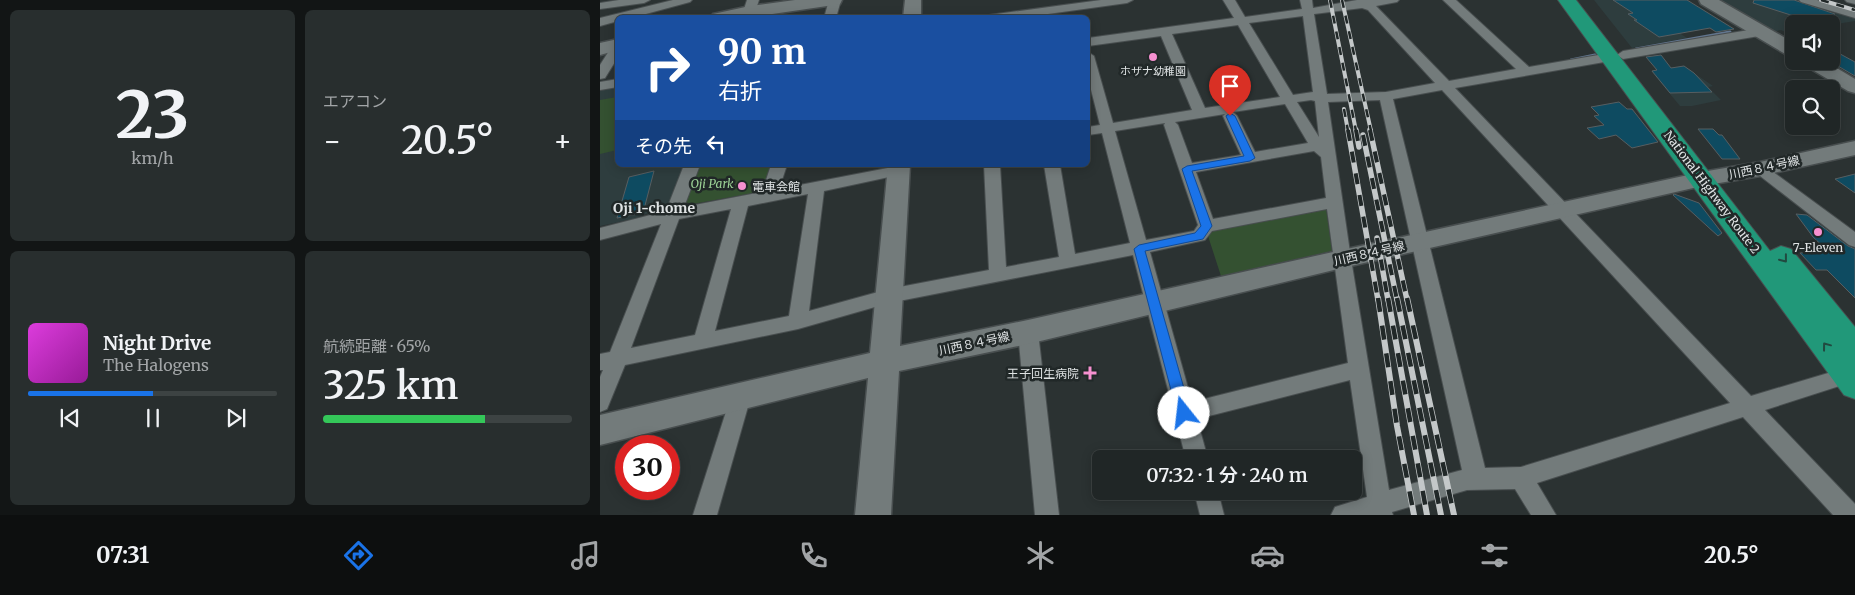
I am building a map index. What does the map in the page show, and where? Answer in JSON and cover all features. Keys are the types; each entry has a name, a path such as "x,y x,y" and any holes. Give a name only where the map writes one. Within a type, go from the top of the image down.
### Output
{"highway":[{"name":"National Highway Route 2","path":"1568,0 1617,56 1710,178 1853,378"},
{"name":"National Highway Route 2","path":"1582,0 1617,56"},
{"name":"National Highway Route 2","path":"1710,178 1855,349"}],"street":[{"path":"600,6 646,0"},
{"path":"629,15 686,0"},
{"path":"729,15 750,9 834,0 831,15"},
{"path":"912,15 913,0"},
{"path":"1015,15 1127,0"},
{"path":"1229,0 1289,103 1323,151"},
{"path":"1090,42 1241,21 1307,6 1393,0"},
{"path":"1449,0 1525,71"},
{"path":"1707,0 1785,46"},
{"path":"1805,0 1855,16"},
{"path":"1851,0 1855,1"},
{"path":"1363,2 1372,8 1446,85 1849,515"},
{"path":"1307,6 1321,98 1323,151 1335,202 1380,510"},
{"path":"615,19 602,22 615,40"},
{"path":"1165,31 1200,113"},
{"path":"1090,131 1200,113 1289,103 1311,96 1321,98 1386,96 1761,32"},
{"path":"600,49 615,45"},
{"path":"600,75 615,49"},
{"path":"1827,70 1855,86"},
{"path":"1091,81 1106,128 1194,450"},
{"path":"600,86 615,84"},
{"path":"1386,96 1418,242 1476,479"},
{"path":"1230,116 1250,158"},
{"path":"1171,125 1207,226"},
{"name":"川西８４号線","path":"600,430 883,362 1028,332 1563,210 1855,148"},
{"path":"1187,169 1250,158 1323,151"},
{"path":"600,403 608,361 673,215 691,167"},
{"path":"769,196 778,167"},
{"path":"992,167 998,274"},
{"path":"1052,167 1068,261"},
{"path":"601,236 673,215 899,168 873,515"},
{"path":"1760,169 1855,241"},
{"path":"798,322 817,186"},
{"path":"703,341 741,201"},
{"path":"608,361 798,322 889,296 1199,236 1207,226 1335,202"},
{"path":"1028,332 1047,515"},
{"path":"1184,413 1359,369"},
{"path":"1343,515 1380,510 1467,479 1521,478 1853,378"},
{"path":"705,515 740,396"},
{"path":"1521,478 1544,515"},
{"path":"1208,500 1212,515"}],"shaded area":[{"path":"1594,0 1630,0 1687,38 1632,48"},
{"path":"1714,0 1798,0 1855,18 1855,21 1840,24 1840,15 1785,15 1785,32 1781,30 1771,32"},
{"path":"1684,66 1713,86 1708,87 1721,100 1692,106 1680,106 1651,71"},
{"path":"615,86 615,167 683,167 669,205 633,219 600,226 600,89"}],"green space":[{"path":"615,97 615,150 600,154 600,100"},
{"name":"Oji Park","path":"697,167 772,167 766,189 759,192 693,204 685,202"},
{"path":"1326,208 1332,251 1221,276 1208,236 1212,231"}],"building":[{"path":"1613,0 1687,0 1734,29 1716,32 1710,28 1659,37 1634,20 1637,20 1628,14 1633,13"},
{"path":"1754,0 1794,0 1835,14 1791,15 1753,3"},
{"path":"1840,54 1855,62 1855,76 1840,67"},
{"path":"1661,55 1671,68 1684,66 1694,73 1712,92 1670,93 1652,71 1657,70 1646,57"},
{"path":"1619,102 1627,109 1632,109 1658,142 1632,148 1616,135 1599,139 1587,128 1604,125 1594,116 1599,115 1591,107"},
{"path":"1698,129 1713,129 1719,135 1722,135 1740,159 1722,159"},
{"path":"654,171 643,213 617,218 629,177"},
{"path":"1855,174 1855,193 1835,179"},
{"path":"1674,194 1699,203 1722,233 1718,236"},
{"path":"1796,214 1807,215 1848,246 1855,249 1855,298 1827,270 1816,270 1800,253 1828,251 1813,237"}],"waterway":[{"path":"1636,49 1730,32"},
{"path":"1571,60 1595,55"}],"railway":[{"path":"1330,0 1356,131"},
{"path":"1342,0 1371,131"},
{"path":"1821,0 1855,10"},
{"path":"1344,109 1348,131"},
{"path":"1348,130 1378,300"},
{"path":"1356,130 1359,147"},
{"path":"1370,130 1407,300"},
{"path":"1363,135 1397,300"},
{"path":"1377,238 1388,300"},
{"path":"1378,298 1397,426 1414,515"},
{"path":"1388,298 1427,515"},
{"path":"1397,298 1441,515"},
{"path":"1407,298 1454,515"}],"place":[{"name":"ホザナ幼稚園","path":"1153,57"},
{"name":"電車会館","path":"742,186"},
{"name":"7-Eleven","path":"1818,232"},
{"name":"王子回生病院","path":"1090,373"}],"district":[{"name":"Oji 1-chome","path":"654,208"}],"route":[{"path":"1184,413 1139,249 1199,236 1207,226 1187,169 1250,158 1230,116"}]}
